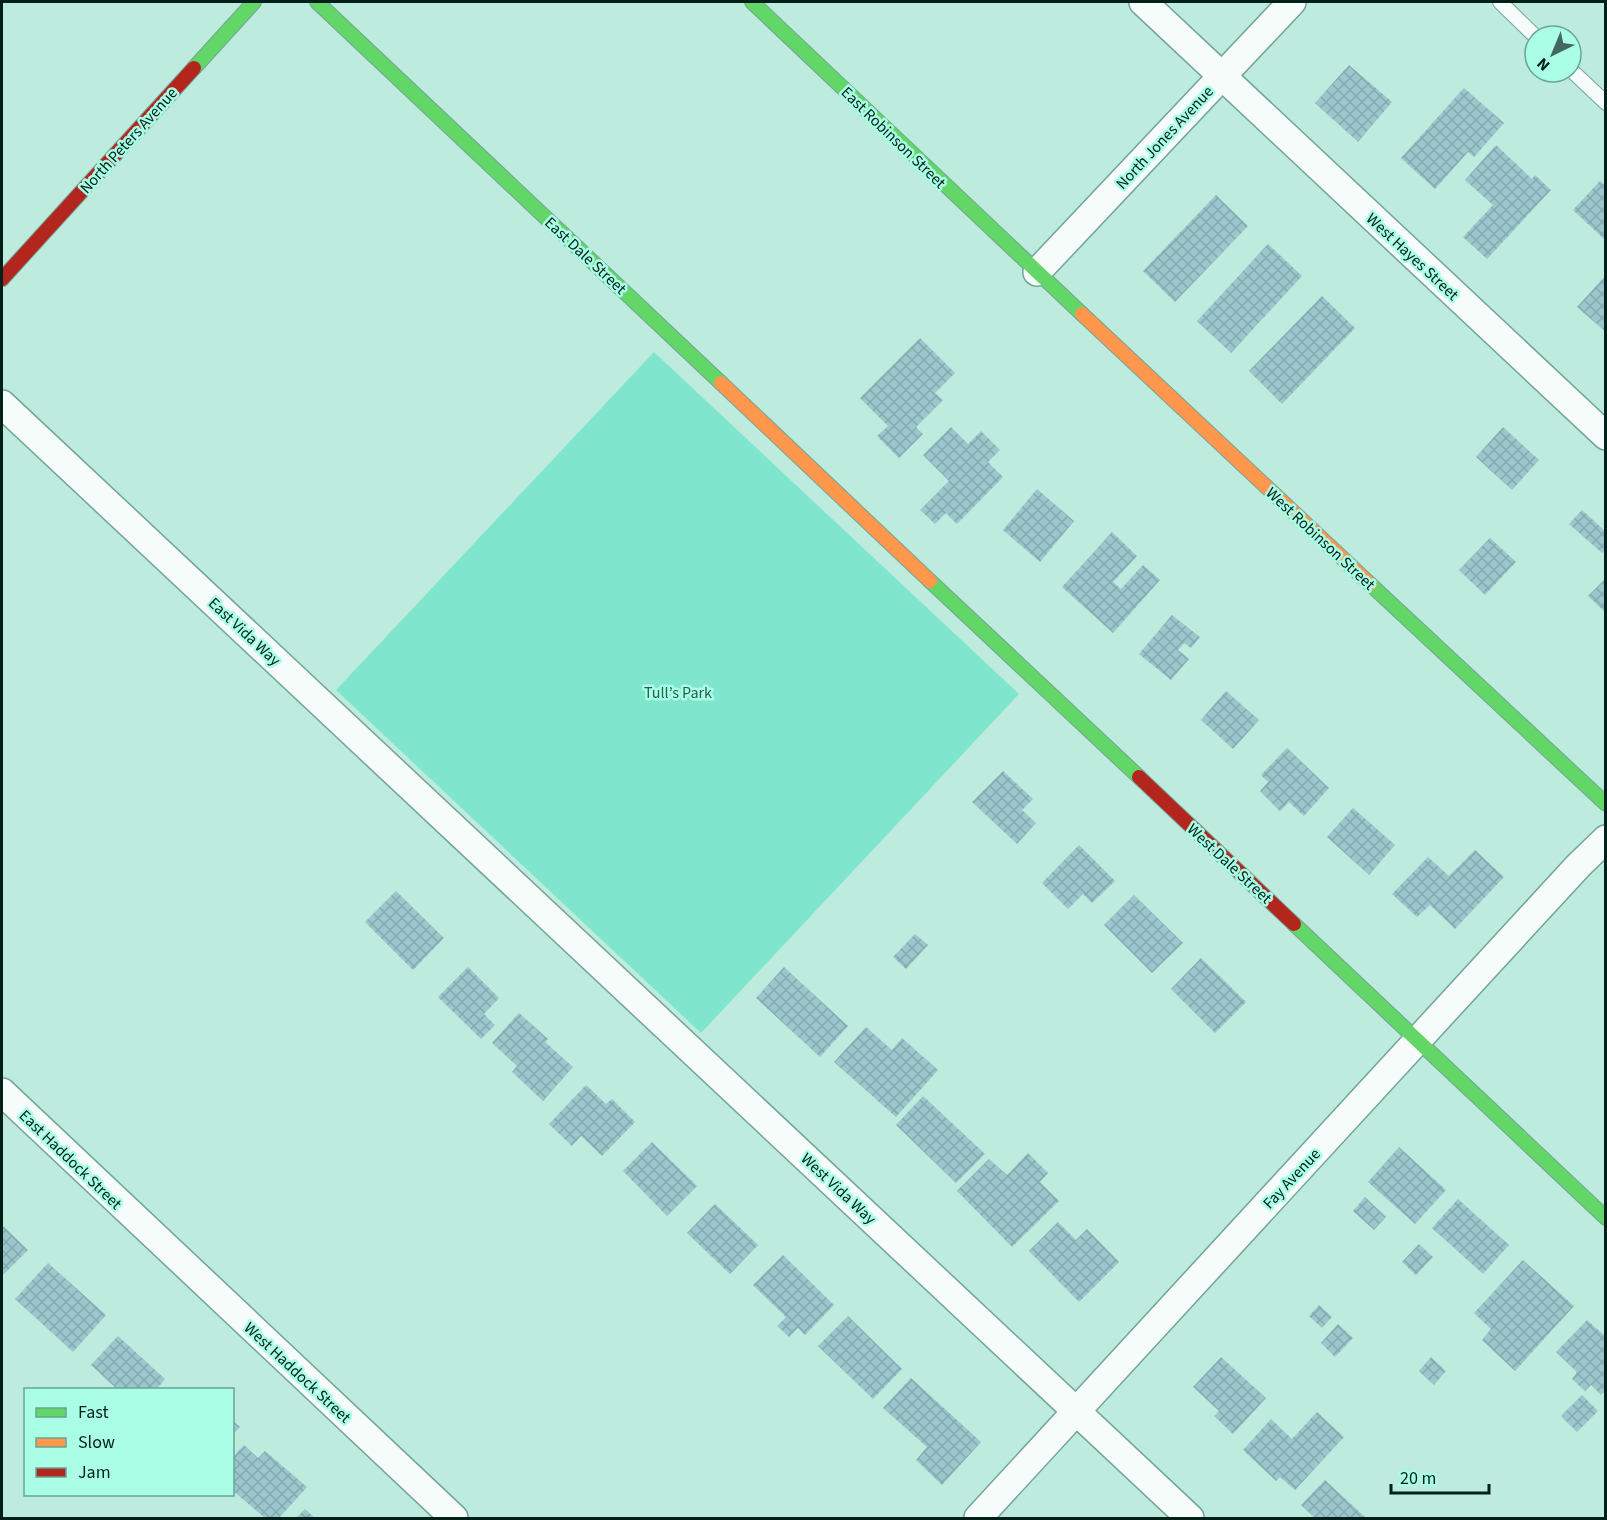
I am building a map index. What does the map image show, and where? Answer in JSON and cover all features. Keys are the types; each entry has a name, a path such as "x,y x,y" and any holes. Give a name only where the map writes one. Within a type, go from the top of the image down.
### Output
{"street":[{"name":"North Peters Avenue","path":"2,279 254,2"},
{"name":"East Dale Street","path":"317,2 854,510"},
{"name":"East Robinson Street","path":"752,2 1037,272"},
{"name":"West Hayes Street","path":"1143,2 1605,436"},
{"name":"North Jones Avenue","path":"1037,272 1292,2"},
{"name":"West Robinson Street","path":"1037,272 1605,804"},
{"name":"East Vida Way","path":"2,404 488,858"},
{"name":"West Dale Street","path":"854,510 1419,1040 1605,1218"},
{"name":"Fay Avenue","path":"978,1518 1605,839"},
{"name":"West Vida Way","path":"488,858 1190,1518"},
{"name":"East Haddock Street","path":"2,1092 141,1225"},
{"name":"West Haddock Street","path":"141,1225 454,1518"}],"lane":[{"path":"1500,2 1523,24"},
{"path":"1583,82 1605,103"}],"green space":[{"name":"Tull’s Park","path":"654,352 1019,694 701,1033 336,690"}],"building":[{"path":"1349,65 1392,102 1358,142 1315,103"},
{"path":"1464,88 1504,123 1474,157 1468,152 1435,189 1401,158"},
{"path":"1496,145 1532,179 1535,175 1551,190 1487,259 1463,237 1493,205 1465,180"},
{"path":"1600,181 1606,186 1604,239 1573,210"},
{"path":"1216,195 1248,226 1175,302 1143,271"},
{"path":"1268,244 1302,276 1231,353 1197,321"},
{"path":"1606,275 1606,332 1577,307"},
{"path":"1322,296 1355,328 1282,404 1249,371"},
{"path":"920,338 955,373 935,393 943,400 916,427 923,434 899,458 877,436 888,426 860,398"},
{"path":"951,427 968,444 981,431 1000,450 988,462 1003,477 957,524 946,513 935,524 920,510 949,481 923,455"},
{"path":"1503,427 1539,460 1512,490 1476,457"},
{"path":"1037,489 1074,521 1040,562 1003,530"},
{"path":"1582,510 1606,532 1606,550 1602,553 1569,524"},
{"path":"1112,532 1137,556 1113,582 1121,589 1143,565 1160,580 1113,633 1062,587"},
{"path":"1490,538 1516,562 1485,595 1459,570"},
{"path":"1606,578 1606,613 1588,596"},
{"path":"1172,615 1200,637 1191,648 1184,643 1178,650 1189,659 1171,680 1139,654"},
{"path":"1226,691 1259,720 1233,749 1201,720"},
{"path":"1287,748 1329,788 1304,816 1289,802 1280,811 1260,791 1268,782 1261,775"},
{"path":"1003,771 1033,799 1022,810 1036,823 1017,844 972,802"},
{"path":"1353,808 1395,845 1369,875 1327,837"},
{"path":"1079,845 1115,881 1092,903 1083,894 1068,909 1042,883"},
{"path":"1475,850 1504,877 1455,929 1430,905 1417,917 1392,894 1428,857 1449,876"},
{"path":"396,891 444,938 413,970 365,922"},
{"path":"1134,895 1183,943 1152,973 1104,925"},
{"path":"915,934 928,945 906,969 893,957"},
{"path":"1201,958 1246,1002 1215,1033 1171,989"},
{"path":"468,967 499,998 484,1014 495,1025 481,1039 438,997"},
{"path":"784,967 848,1026 820,1057 756,998"},
{"path":"519,1013 548,1039 545,1042 573,1067 543,1101 512,1072 517,1066 492,1043"},
{"path":"866,1027 892,1050 902,1038 938,1070 896,1117 834,1062"},
{"path":"586,1085 606,1104 612,1099 635,1122 602,1156 581,1136 572,1146 549,1124"},
{"path":"923,1096 985,1154 956,1183 896,1125"},
{"path":"652,1142 697,1186 667,1216 623,1171"},
{"path":"1399,1147 1446,1190 1415,1224 1368,1182"},
{"path":"1028,1153 1048,1173 1040,1182 1059,1201 1012,1247 957,1191 989,1159 1007,1175"},
{"path":"1365,1197 1386,1217 1374,1230 1353,1211"},
{"path":"1458,1199 1509,1245 1483,1274 1432,1228"},
{"path":"715,1204 758,1245 730,1274 687,1233"},
{"path":"1058,1222 1076,1240 1087,1229 1119,1262 1079,1302 1029,1251"},
{"path":"2,1225 28,1250 3,1275 2,1274"},
{"path":"1419,1244 1433,1257 1416,1275 1402,1262"},
{"path":"783,1255 834,1305 805,1335 798,1328 789,1337 777,1326 786,1317 753,1285"},
{"path":"1523,1260 1574,1306 1515,1371 1482,1340 1491,1329 1474,1313"},
{"path":"48,1263 106,1315 73,1352 15,1299"},
{"path":"1319,1305 1332,1317 1322,1328 1309,1316"},
{"path":"848,1316 902,1369 873,1399 818,1346"},
{"path":"1587,1320 1606,1337 1606,1390 1601,1395 1591,1385 1585,1391 1572,1379 1577,1372 1556,1352"},
{"path":"1338,1324 1353,1338 1335,1357 1321,1343"},
{"path":"118,1336 165,1379 158,1388 116,1388 91,1365"},
{"path":"1221,1357 1266,1398 1233,1434 1214,1416 1219,1411 1193,1387"},
{"path":"1431,1357 1446,1371 1434,1385 1419,1371"},
{"path":"911,1378 981,1442 942,1485 916,1460 927,1447 883,1408"},
{"path":"1582,1395 1598,1411 1577,1432 1561,1416"},
{"path":"1317,1412 1344,1437 1295,1490 1280,1477 1276,1481 1243,1450 1271,1419 1292,1439"},
{"path":"234,1422 240,1427 234,1433"},
{"path":"244,1445 258,1458 265,1451 307,1487 279,1518 265,1518 234,1492 234,1456"},
{"path":"1325,1480 1366,1518 1315,1518 1301,1505"},
{"path":"305,1509 315,1518 296,1518"}],"traffic: fast":[{"path":"194,68 254,2"},
{"path":"317,2 721,383"},
{"path":"752,2 1082,314"},
{"path":"930,581 1139,777"},
{"path":"1370,584 1606,804"},
{"path":"1294,924 1606,1218"}],"traffic: slow":[{"path":"1082,314 1370,584"},
{"path":"721,383 930,581"}],"traffic: jam":[{"path":"2,279 194,68"},
{"path":"1139,777 1294,924"}]}
